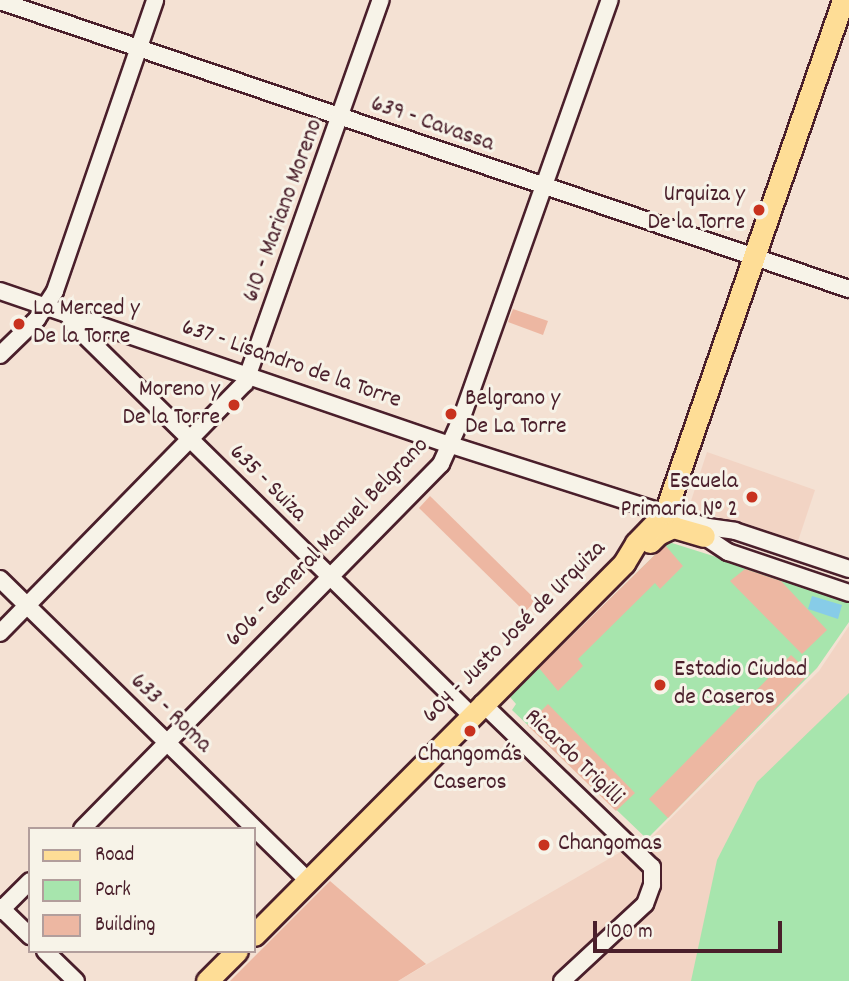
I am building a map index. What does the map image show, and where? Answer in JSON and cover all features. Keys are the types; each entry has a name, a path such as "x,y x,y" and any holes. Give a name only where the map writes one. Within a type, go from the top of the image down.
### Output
{"main road":[{"name":"604 - Justo José de Urquiza","path":"256,933 476,708 624,563 636,543 665,513 843,0"},
{"path":"624,563 668,528 706,531"},
{"path":"207,981 235,953"}],"street":[{"path":"0,355 46,307 55,291 155,0"},
{"name":"610 - Mariano Moreno","path":"0,633 250,375 381,0"},
{"name":"606 - General Manuel Belgrano","path":"84,827 441,464 451,445 610,0"},
{"name":"639 - Cavassa","path":"0,1 544,188 849,289"},
{"name":"637 - Lisandro de la Torre","path":"0,290 451,445 665,513 706,531 728,552 849,593"},
{"name":"635 - Suiza","path":"67,312 74,325 330,578 476,708"},
{"path":"706,531 732,542 848,568"},
{"name":"637 - Lisandro de la Torre","path":"706,531 735,531 848,568"},
{"name":"633 - Roma","path":"0,579 253,827"},
{"name":"Ricardo Trigilli","path":"476,708 652,867 649,895 645,904 562,981"},
{"name":"633 - Roma","path":"256,830 308,881"},
{"path":"28,883 1,909 28,934"},
{"path":"47,953 76,981"}],"shaded area":[{"name":"Escuela Primaria N° 2","path":"707,452 815,490 797,544 692,508 690,504"},
{"path":"849,626 849,981 398,981 631,846 647,842 819,671"}],"green space":[{"name":"Estadio Ciudad de Caseros","path":"672,543 849,599 849,622 817,668 647,839 512,710 516,704 510,697 665,545"},
{"path":"849,693 849,981 691,981 717,860 757,782"}],"water":[{"path":"812,596 842,605 838,619 808,609"}],"building":[{"path":"513,309 548,321 543,335 508,322"},
{"path":"430,496 536,600 525,612 419,508"},
{"path":"665,545 683,566 660,589 655,583 578,659 583,666 558,691 539,668"},
{"path":"745,569 781,581 827,630 802,654 730,581"},
{"path":"791,655 810,673 668,818 649,799"},
{"path":"548,704 635,793 616,811 527,725"},
{"path":"330,881 426,964 398,981 230,981"}],"place":[{"name":"Urquiza y De la Torre","path":"759,210"},
{"name":"La Merced y De la Torre","path":"19,324"},
{"name":"Moreno y De la Torre","path":"234,405"},
{"name":"Belgrano y De La Torre","path":"451,414"},
{"name":"Escuela Primaria N° 2","path":"752,497"},
{"name":"Estadio Ciudad de Caseros","path":"660,685"},
{"name":"Changomás Caseros","path":"470,731"},
{"name":"Changomas","path":"544,845"}]}
